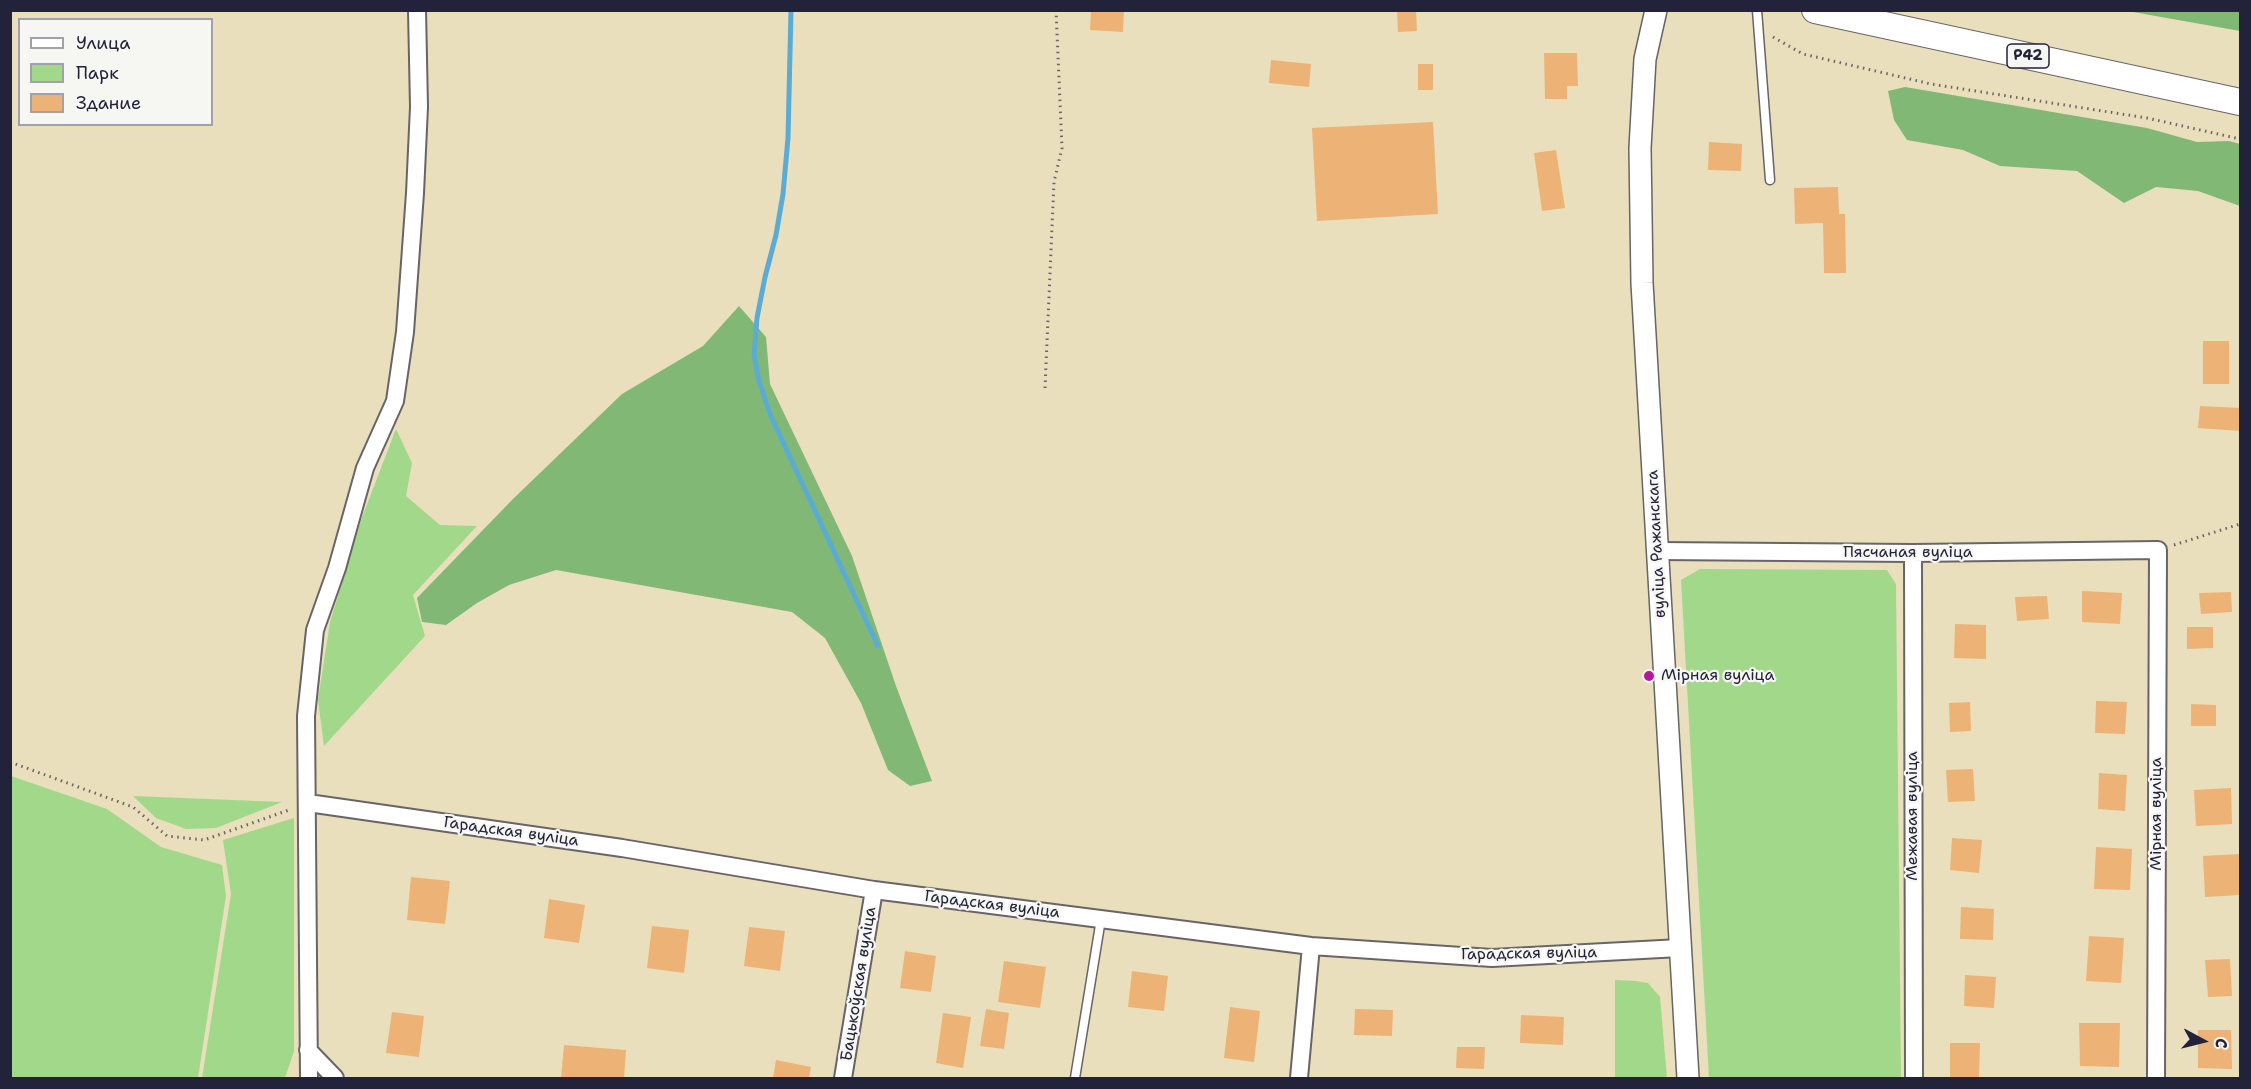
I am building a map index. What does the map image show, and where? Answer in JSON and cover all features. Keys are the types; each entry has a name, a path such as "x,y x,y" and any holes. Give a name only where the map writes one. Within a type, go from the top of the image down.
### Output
{"main road":[{"name":"Р42","path":"1815,10 2241,102"}],"street":[{"path":"309,1078 306,716 315,630 365,468 395,401 405,332 415,194 419,107 417,10"},
{"name":"вуліца Ражанскага","path":"1656,10 1645,59 1640,148 1642,282 1689,1078"},
{"name":"Пясчаная вуліца","path":"1657,551 1913,553 2158,550"},
{"name":"Мірная вуліца","path":"2156,1078 2158,550"},
{"name":"Межавая вуліца","path":"1913,553 1914,1078"},
{"name":"Гарадская вуліца","path":"308,803 622,848 874,890 1311,946 1492,958 1680,948"},
{"name":"Бацькоўская вуліца","path":"843,1078 874,890"},
{"path":"1299,1078 1311,946"},
{"path":"308,1050 335,1078"}],"lane":[{"path":"1757,10 1770,180"},
{"path":"1075,1078 1101,919"}],"path":[{"path":"1045,387 1054,182 1062,148 1056,10"},
{"path":"1758,28 1803,54 1919,81 2147,118 2241,139"},
{"path":"2158,550 2241,524"},
{"path":"10,762 133,807 167,836 204,840 308,803"}],"green space":[{"path":"2127,11 2240,11 2240,31 2133,12"},
{"path":"1905,87 2147,128 2197,142 2229,141 2240,144 2240,206 2198,191 2156,187 2124,203 2077,171 2000,166 1963,150 1907,140 1894,120 1888,91"},
{"path":"739,306 766,337 770,384 852,556 896,686 932,781 910,786 888,770 861,703 825,638 792,612 556,570 509,585 477,603 446,625 422,622 417,598 513,499 622,394 703,346"},
{"path":"396,429 412,463 406,496 440,525 477,526 413,595 425,636 324,746 318,700 330,622 361,520"},
{"path":"1700,569 1887,570 1896,584 1901,1078 1709,1078 1681,580"},
{"path":"11,776 107,809 161,847 222,865 226,896 198,1078 11,1078"},
{"path":"133,796 282,802 216,828 186,829 156,818"},
{"path":"294,818 294,1051 285,1078 202,1078 231,894 223,840"},
{"path":"1615,980 1648,983 1660,997 1667,1078 1615,1078"}],"building":[{"path":"1091,10 1124,10 1123,32 1090,30"},
{"path":"1397,10 1416,10 1417,31 1398,32"},
{"path":"1544,53 1577,53 1578,86 1567,86 1567,99 1545,99"},
{"path":"1271,60 1311,64 1309,87 1269,83"},
{"path":"1418,64 1433,64 1433,90 1418,90"},
{"path":"1433,122 1438,214 1317,221 1312,128"},
{"path":"1709,142 1742,144 1741,171 1708,170"},
{"path":"1556,150 1565,208 1542,211 1534,153"},
{"path":"1838,187 1839,214 1845,214 1846,273 1824,273 1823,223 1795,224 1794,188"},
{"path":"2203,341 2229,341 2229,384 2203,384"},
{"path":"2200,406 2240,408 2240,431 2198,428"},
{"path":"2082,591 2122,593 2120,624 2082,622"},
{"path":"2231,592 2232,612 2201,614 2199,593"},
{"path":"2047,596 2049,619 2017,621 2015,597"},
{"path":"1955,624 1986,625 1986,659 1954,658"},
{"path":"2187,627 2213,627 2213,648 2187,649"},
{"path":"2096,701 2127,702 2125,734 2095,733"},
{"path":"1970,702 1971,731 1950,732 1949,703"},
{"path":"2191,704 2216,705 2216,726 2191,726"},
{"path":"1973,769 1975,801 1948,802 1946,770"},
{"path":"2099,773 2127,775 2125,811 2098,809"},
{"path":"2231,788 2232,824 2196,826 2194,790"},
{"path":"1952,838 1982,840 1979,873 1950,870"},
{"path":"2096,847 2132,849 2130,890 2094,889"},
{"path":"2240,854 2240,895 2205,897 2203,856"},
{"path":"411,877 450,881 445,924 407,920"},
{"path":"549,899 585,905 579,943 544,938"},
{"path":"1961,907 1994,909 1993,940 1960,939"},
{"path":"652,926 689,930 684,973 647,968"},
{"path":"749,927 785,931 780,971 744,966"},
{"path":"2089,936 2124,938 2121,983 2086,981"},
{"path":"905,951 936,956 931,992 900,988"},
{"path":"2230,959 2232,996 2208,997 2205,960"},
{"path":"1004,961 1046,967 1040,1008 998,1002"},
{"path":"1132,971 1168,976 1164,1011 1128,1007"},
{"path":"1965,975 1996,977 1994,1008 1964,1006"},
{"path":"1230,1007 1260,1011 1254,1062 1224,1058"},
{"path":"986,1009 1009,1013 1004,1049 980,1046"},
{"path":"1355,1009 1393,1010 1392,1036 1354,1035"},
{"path":"392,1012 424,1016 419,1057 386,1053"},
{"path":"943,1013 971,1017 963,1068 936,1063"},
{"path":"1521,1015 1564,1017 1563,1045 1520,1043"},
{"path":"2079,1023 2120,1023 2119,1067 2080,1066"},
{"path":"2198,1030 2231,1030 2232,1069 2198,1068"},
{"path":"1950,1043 1980,1043 1979,1078 1950,1078"},
{"path":"564,1045 626,1050 624,1078 561,1078"},
{"path":"1457,1047 1485,1047 1484,1069 1456,1068"},
{"path":"776,1060 811,1067 809,1078 773,1078"}],"waterway":[{"path":"791,10 788,138 783,194 757,318 754,355 759,381 770,414 878,646"}],"place":[{"name":"Мірная вуліца","path":"1649,676"}]}
